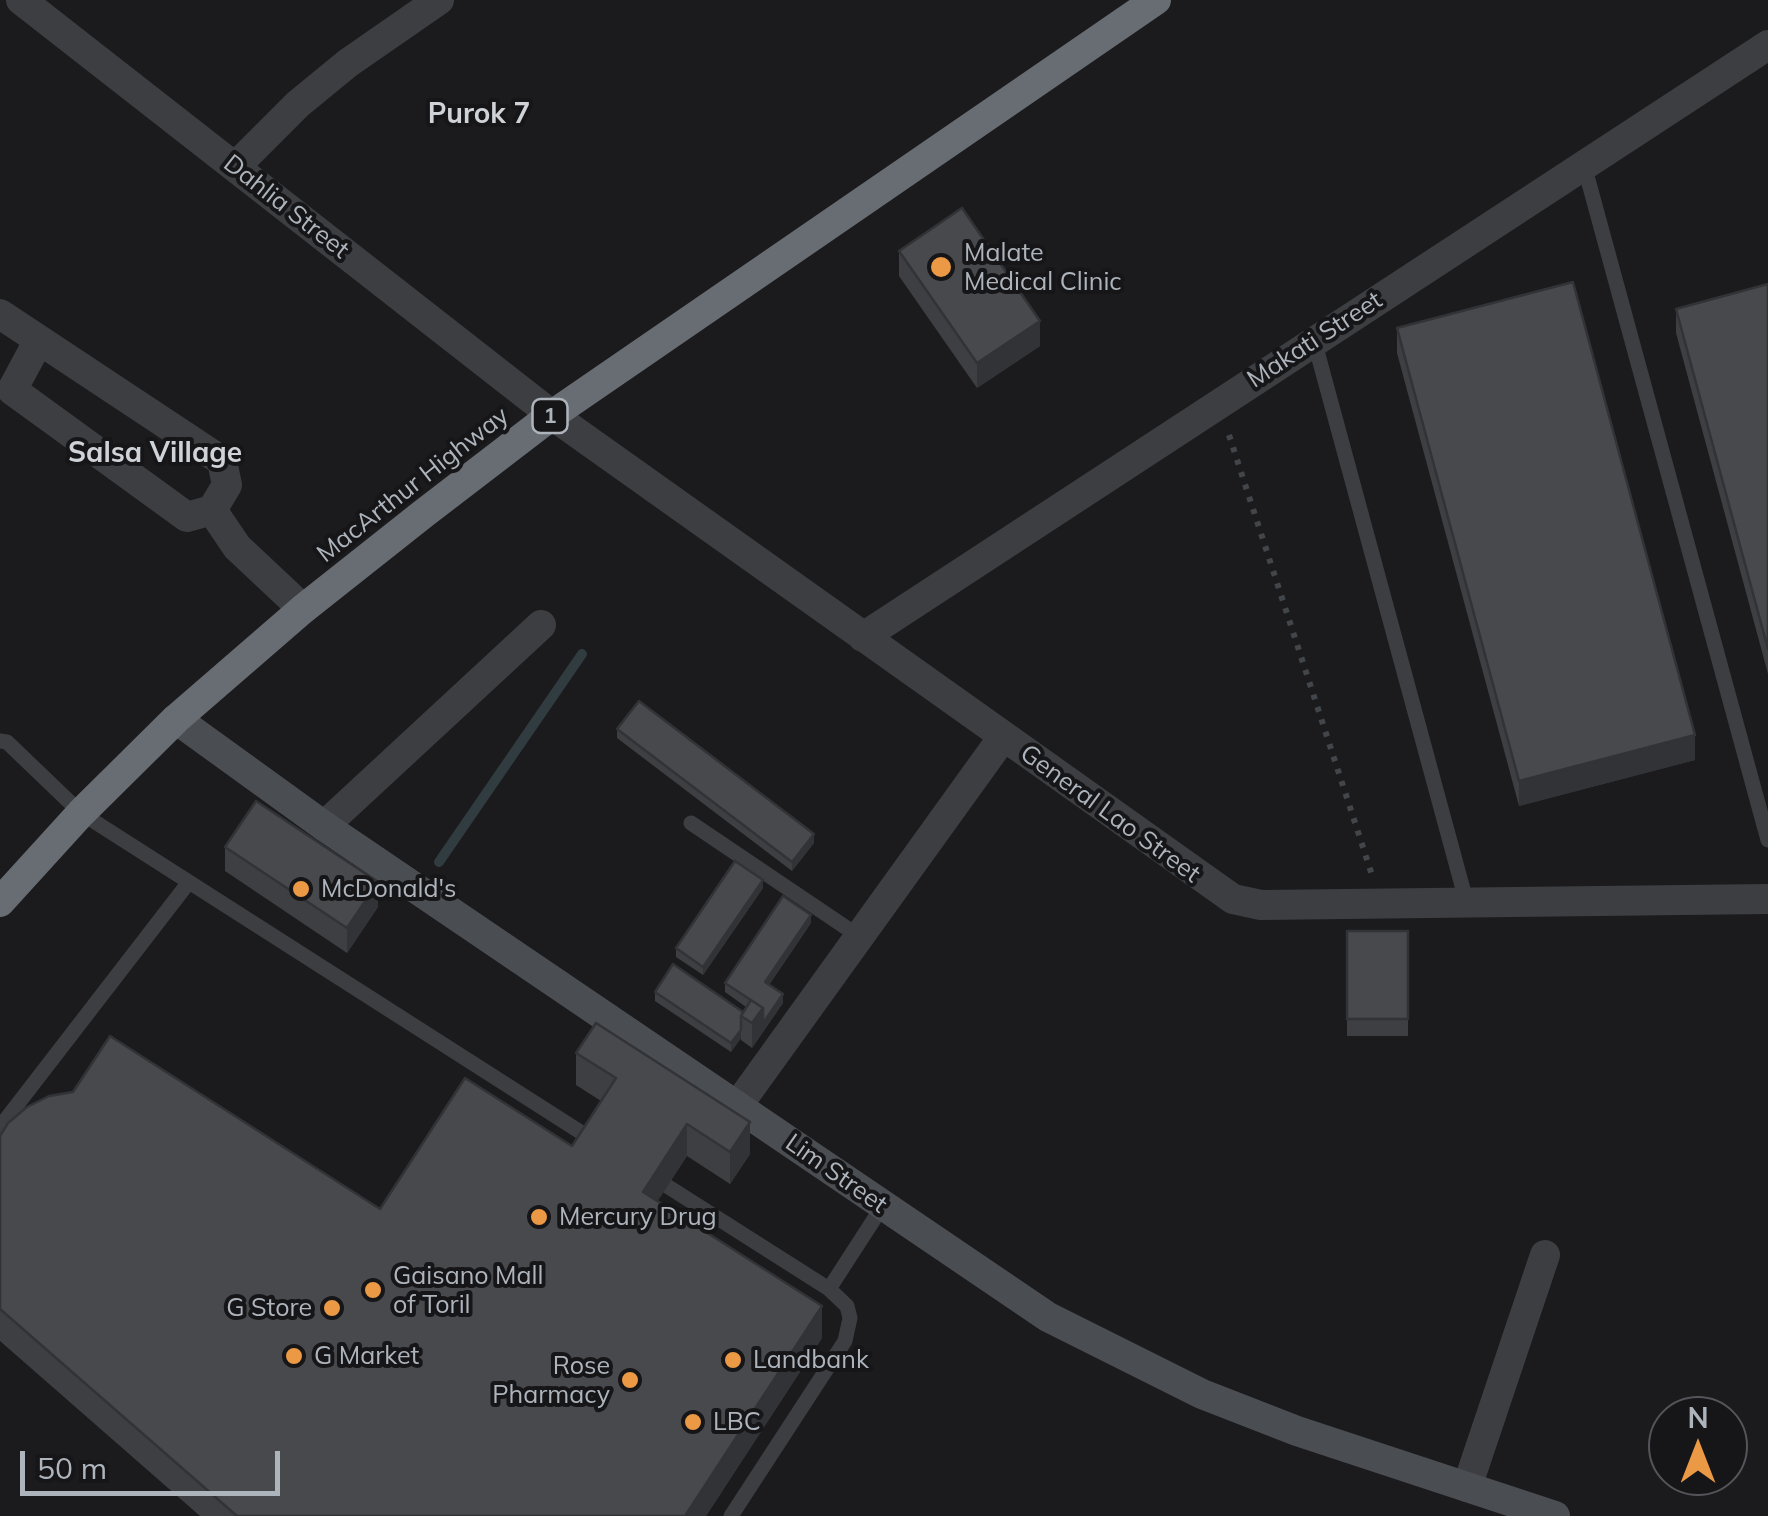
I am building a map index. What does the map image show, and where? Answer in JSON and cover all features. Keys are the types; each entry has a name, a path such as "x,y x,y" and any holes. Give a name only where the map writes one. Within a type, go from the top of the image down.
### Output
{"highway":[{"name":"MacArthur Highway","path":"0,902 176,718 304,609 552,415 1156,0"}],"street":[{"name":"Dahlia Street","path":"21,0 552,415"},
{"path":"235,167 298,104 348,63 439,0"},
{"name":"Makati Street","path":"863,637 1768,45"},
{"path":"0,314 222,461 227,485 212,510 187,517 12,390 39,340"},
{"name":"General Lao Street","path":"552,415 1233,899 1261,905 1768,899"},
{"path":"212,510 236,547 304,609"},
{"path":"324,826 541,625"},
{"name":"Lim Street","path":"176,718 324,826 1048,1316 1202,1394 1296,1431 1555,1516"},
{"path":"738,1105 1003,737"},
{"path":"1466,1486 1546,1256"}],"lane":[{"path":"1584,165 1768,840"},
{"path":"1314,340 1466,904"},
{"path":"0,741 7,742 81,813 596,1142"},
{"path":"691,823 860,936"},
{"path":"0,1126 189,882"},
{"path":"667,1186 829,1289 847,1306 849,1329 845,1341 731,1516"},
{"path":"829,1289 882,1207"}],"path":[{"path":"1219,402 1382,904"}],"building":[{"path":"962,208 1040,321 977,363 899,251"},
{"path":"1573,282 1695,735 1519,781 1397,328"},
{"path":"1768,284 1768,649 1676,309"},
{"path":"639,701 814,834 792,862 617,729"},
{"path":"256,801 378,882 347,928 225,847"},
{"path":"735,861 763,880 703,967 676,948"},
{"path":"783,896 811,915 765,982 783,994 763,1023 763,1008 725,983"},
{"path":"1347,931 1408,931 1408,1019 1347,1019"},
{"path":"673,964 743,1012 741,1030 731,1043 655,992"},
{"path":"751,1000 763,1008 752,1023 741,1016"},
{"name":"Gaisano Mall of Toril","path":"596,1023 750,1122 730,1152 687,1124 643,1192 822,1306 685,1516 237,1516 0,1309 0,1136 8,1123 27,1107 49,1096 73,1092 110,1036 380,1209 465,1078 572,1146 616,1078 576,1053"}],"waterway":[{"path":"439,862 582,654"}],"place":[{"name":"Malate Medical Clinic","path":"941,267"},
{"name":"McDonald's","path":"301,889"},
{"name":"Mercury Drug","path":"539,1217"},
{"name":"Gaisano Mall of Toril","path":"373,1290"},
{"name":"G Store","path":"332,1308"},
{"name":"G Market","path":"294,1356"},
{"name":"Landbank","path":"733,1360"},
{"name":"Rose Pharmacy","path":"630,1380"},
{"name":"LBC","path":"693,1422"}],"district":[{"name":"Purok 7","path":"479,115"},
{"name":"Salsa Village","path":"155,454"}]}
